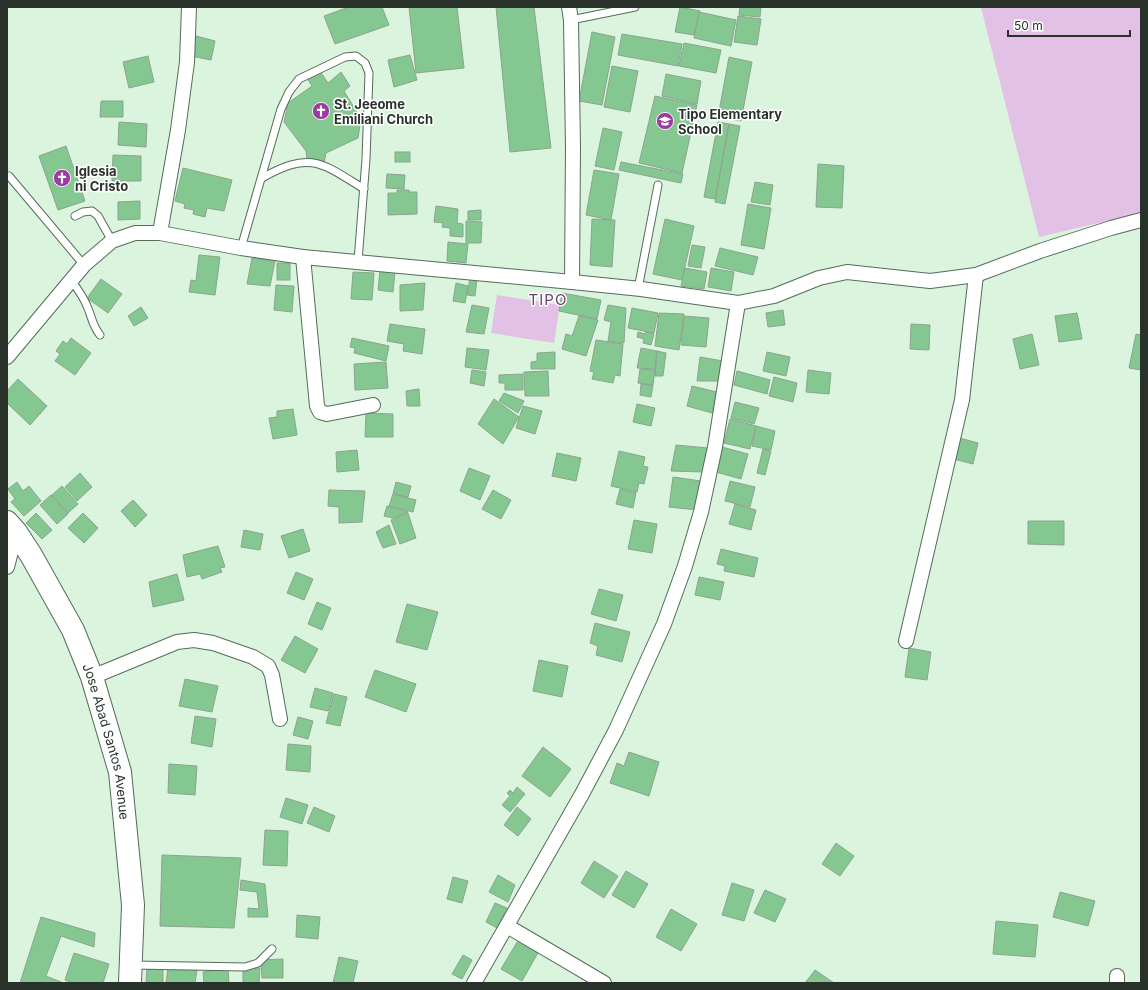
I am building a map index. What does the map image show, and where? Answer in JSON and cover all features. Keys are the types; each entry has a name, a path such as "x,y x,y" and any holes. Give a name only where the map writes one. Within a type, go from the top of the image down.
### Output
{"highway":[{"name":"Jose Abad Santos Avenue","path":"12,527 31,555 73,630 92,677 120,772 133,905 131,974"}],"street":[{"path":"160,233 178,130 187,62 189,7"},
{"path":"570,14 573,148 572,282"},
{"path":"7,357 84,265 112,241 135,233 160,233 241,248 303,256 638,289 738,303 774,296 819,278 847,272 930,281 976,275 1040,251 1141,220"},
{"path":"303,256 317,406 320,412 327,414 373,405"},
{"path":"906,641 962,400 976,275"},
{"path":"474,983 558,837 616,730 639,681 666,616 685,566 701,512 716,447 738,303"},
{"path":"7,567 12,527"},
{"path":"92,677 178,642 194,640 213,643 253,657 268,666 272,675 280,719"},
{"path":"507,926 604,983"}],"lane":[{"path":"570,14 635,7"},
{"path":"241,248 281,109 290,92 299,79 345,57 356,56 365,63 370,74 364,189 358,261"},
{"path":"262,178 276,170 296,163 309,162 325,166 364,189"},
{"path":"9,176 84,265"},
{"path":"638,289 658,185"},
{"path":"74,216 83,212 92,211 98,216 112,241"},
{"path":"71,280 81,293 88,306 93,326 100,335"},
{"path":"131,974 245,967 258,963 272,949"}],"shaded area":[{"path":"981,7 1141,7 1141,213 1039,237"},
{"path":"497,295 560,305 554,343 491,333"}],"building":[{"path":"349,7 382,7 389,25 335,44 324,16"},
{"path":"409,7 457,7 464,68 416,73"},
{"path":"496,7 534,7 551,148 510,152"},
{"path":"680,7 700,11 694,35 675,32"},
{"path":"740,7 761,7 760,17 739,15"},
{"path":"699,12 736,20 731,46 694,38"},
{"path":"738,16 761,19 757,45 734,42"},
{"path":"592,32 615,37 602,105 579,101"},
{"path":"622,34 682,44 678,66 618,55"},
{"path":"196,36 215,41 211,60 191,56"},
{"path":"684,43 721,50 716,73 679,66"},
{"path":"410,55 417,80 394,87 388,60"},
{"path":"148,56 154,82 129,88 123,62"},
{"path":"729,57 752,62 741,121 718,117"},
{"path":"612,66 638,71 630,112 604,107"},
{"name":"St. Jeeome Emiliani Church","path":"320,71 328,83 341,72 350,86 344,91 361,119 358,138 326,153 324,163 307,159 306,151 284,122 288,103 312,86 308,80"},
{"path":"666,74 701,81 697,104 662,96"},
{"path":"655,96 697,105 682,173 639,163"},
{"path":"101,101 123,101 123,117 100,117"},
{"path":"119,122 147,124 146,147 118,145"},
{"path":"718,122 729,124 715,199 704,197"},
{"path":"729,124 740,126 725,204 715,202"},
{"path":"603,128 622,132 614,170 595,166"},
{"name":"Iglesia ni Cristo","path":"66,146 85,201 58,210 39,156"},
{"path":"395,152 410,152 410,162 395,162"},
{"path":"113,155 141,156 141,181 112,181"},
{"path":"621,162 683,174 681,183 619,170"},
{"path":"818,164 844,166 842,208 816,207"},
{"path":"183,168 232,180 224,211 207,208 205,217 193,214 194,210 184,208 185,204 175,201"},
{"path":"594,170 619,174 611,220 586,215"},
{"path":"387,174 405,175 404,189 386,188"},
{"path":"755,182 773,185 770,205 751,202"},
{"path":"397,190 417,192 417,214 388,215 388,193 397,193"},
{"path":"140,201 140,219 118,220 118,202"},
{"path":"748,204 771,208 764,249 741,245"},
{"path":"436,206 458,209 457,223 463,224 463,237 450,236 450,228 442,227 443,223 434,222"},
{"path":"481,210 481,220 468,220 468,211"},
{"path":"592,219 615,220 612,267 590,265"},
{"path":"665,219 694,226 682,280 653,274"},
{"path":"466,221 482,222 481,243 466,243"},
{"path":"448,242 468,244 466,263 447,261"},
{"path":"692,245 705,247 701,268 688,266"},
{"path":"720,248 758,257 753,275 715,266"},
{"path":"199,255 220,257 215,295 189,292 191,280 196,281"},
{"path":"252,258 275,261 270,286 247,284"},
{"path":"277,263 290,263 290,280 277,280"},
{"path":"685,268 707,272 704,289 681,286"},
{"path":"711,268 734,272 731,291 708,287"},
{"path":"380,270 395,272 393,292 378,290"},
{"path":"353,272 374,273 372,300 351,299"},
{"path":"470,278 477,279 475,296 467,295"},
{"path":"101,279 122,294 108,313 87,298"},
{"path":"425,283 423,310 400,311 400,285"},
{"path":"456,283 468,286 465,303 453,301"},
{"path":"276,285 294,286 292,312 274,310"},
{"path":"562,293 601,300 597,319 559,311"},
{"path":"472,305 489,308 484,334 466,332"},
{"path":"608,305 626,308 624,343 608,341 611,322 604,320"},
{"path":"141,307 148,318 134,326 128,316"},
{"path":"632,308 658,313 654,333 628,328"},
{"path":"783,310 785,325 768,327 766,313"},
{"path":"659,313 684,314 679,350 655,346"},
{"path":"1077,313 1082,339 1059,342 1055,316"},
{"path":"579,316 598,320 586,356 562,349 566,334 572,336"},
{"path":"684,316 709,318 706,347 681,345"},
{"path":"390,324 425,329 422,354 403,351 404,344 387,341"},
{"path":"911,324 930,325 929,350 910,349"},
{"path":"638,332 654,334 651,345 643,343 644,339 637,337"},
{"path":"1032,334 1039,365 1020,369 1013,339"},
{"path":"1136,334 1141,335 1141,370 1129,368"},
{"path":"71,338 91,353 75,375 55,361 60,354 56,351 63,341 67,344"},
{"path":"352,338 389,346 386,361 354,353 355,348 350,347"},
{"path":"596,340 623,344 620,376 615,375 613,383 592,379 594,372 590,371"},
{"path":"467,348 489,350 486,370 465,367"},
{"path":"641,348 657,351 655,369 637,368"},
{"path":"657,351 666,353 663,376 655,376"},
{"path":"555,352 555,369 531,369 531,362 537,361 537,353"},
{"path":"767,352 790,357 786,376 763,371"},
{"path":"700,357 723,361 720,381 697,381"},
{"path":"386,362 388,388 355,390 354,364"},
{"path":"640,369 655,370 653,385 638,383"},
{"path":"472,370 486,372 484,386 470,383"},
{"path":"808,370 831,373 829,394 806,392"},
{"path":"548,371 549,396 525,396 524,372"},
{"path":"737,371 770,380 767,394 734,385"},
{"path":"523,374 523,390 505,390 505,383 499,383 499,375"},
{"path":"774,377 797,383 793,402 769,396"},
{"path":"18,379 47,406 30,425 7,403 7,391"},
{"path":"641,384 653,385 651,397 640,395"},
{"path":"692,386 717,392 712,413 687,406"},
{"path":"419,389 420,406 407,406 406,391"},
{"path":"504,393 524,401 518,413 499,401"},
{"path":"494,399 519,417 503,444 478,424"},
{"path":"735,402 759,408 754,424 731,418"},
{"path":"637,404 655,408 651,426 633,422"},
{"path":"523,406 542,411 535,434 516,428"},
{"path":"293,409 297,435 273,439 269,418 277,417 277,411"},
{"path":"366,413 393,414 393,437 365,437"},
{"path":"730,419 756,426 750,449 724,443"},
{"path":"756,426 775,431 771,450 752,446"},
{"path":"956,437 978,443 973,464 950,458"},
{"path":"676,445 708,448 703,472 671,471"},
{"path":"722,447 748,454 741,479 716,472"},
{"path":"763,449 771,451 765,475 757,473"},
{"path":"357,450 359,470 337,472 336,452"},
{"path":"619,451 645,457 643,466 648,467 644,484 639,483 637,492 611,486"},
{"path":"557,453 581,458 576,481 552,476"},
{"path":"469,468 490,476 480,500 460,491"},
{"path":"80,473 92,487 77,501 65,487"},
{"path":"673,477 701,481 697,510 669,507"},
{"path":"730,481 755,487 750,507 725,501"},
{"path":"17,482 23,491 29,486 41,501 24,516 11,502 15,499 8,489"},
{"path":"396,482 411,486 408,497 393,494"},
{"path":"62,486 78,504 68,513 52,495"},
{"path":"620,489 636,493 633,508 616,504"},
{"path":"329,490 365,491 362,522 339,523 339,507 328,506"},
{"path":"493,490 511,500 501,519 482,509"},
{"path":"393,494 416,500 413,512 389,506"},
{"path":"51,495 68,514 57,524 40,505"},
{"path":"133,500 147,515 135,527 121,511"},
{"path":"735,504 756,510 751,530 729,524"},
{"path":"387,506 408,512 393,518 384,516"},
{"path":"36,513 52,530 42,539 26,523"},
{"path":"83,513 98,528 84,543 68,528"},
{"path":"408,513 416,538 400,544 391,520"},
{"path":"634,520 657,524 652,553 628,549"},
{"path":"1028,521 1064,521 1064,545 1028,544"},
{"path":"389,525 396,544 383,548 376,532"},
{"path":"303,529 310,551 289,558 281,536"},
{"path":"244,530 263,534 260,550 241,547"},
{"path":"218,546 225,567 220,568 222,572 202,579 200,574 187,577 183,555"},
{"path":"721,549 758,558 754,577 724,571 725,566 717,564"},
{"path":"296,572 313,579 304,600 287,593"},
{"path":"177,574 184,600 153,607 149,582"},
{"path":"699,577 724,582 720,600 695,595"},
{"path":"599,589 623,595 616,621 591,614"},
{"path":"317,602 331,608 322,630 308,624"},
{"path":"407,604 438,612 427,650 396,642"},
{"path":"595,623 630,632 622,662 596,655 598,646 590,643"},
{"path":"295,636 318,649 305,673 281,660"},
{"path":"909,648 931,652 927,680 905,677"},
{"path":"539,660 568,666 562,697 533,691"},
{"path":"375,670 416,684 406,712 365,697"},
{"path":"185,679 218,686 212,712 179,706"},
{"path":"315,688 333,693 328,711 310,707"},
{"path":"334,694 347,697 340,726 326,723"},
{"path":"195,716 216,719 212,747 191,743"},
{"path":"298,717 313,721 308,739 293,735"},
{"path":"288,744 311,746 310,772 286,770"},
{"path":"543,747 571,769 550,797 522,776"},
{"path":"629,752 659,762 649,796 610,783 617,763 624,766"},
{"path":"169,764 197,766 195,795 168,793"},
{"path":"517,787 525,794 510,812 502,805 510,796 507,793 510,790 513,793"},
{"path":"286,798 308,805 302,824 280,817"},
{"path":"314,807 335,816 329,832 307,823"},
{"path":"517,807 531,819 518,836 504,825"},
{"path":"265,830 288,831 287,866 263,865"},
{"path":"836,843 854,856 840,876 822,864"},
{"path":"162,855 241,858 234,928 160,926"},
{"path":"594,861 618,876 604,898 581,883"},
{"path":"626,871 648,884 634,908 612,895"},
{"path":"498,875 515,885 508,902 489,892"},
{"path":"453,877 468,881 462,903 447,899"},
{"path":"241,880 265,884 268,917 248,917 248,908 259,909 257,892 240,890"},
{"path":"732,883 754,890 744,921 722,915"},
{"path":"765,890 786,899 775,922 754,913"},
{"path":"1060,892 1095,901 1088,926 1053,917"},
{"path":"495,903 507,908 497,928 486,922"},
{"path":"671,909 697,924 681,951 656,937"},
{"path":"297,915 320,917 318,939 296,937"},
{"path":"41,917 95,933 94,947 61,936 46,976 61,983 20,983"},
{"path":"996,921 1038,925 1035,957 993,954"},
{"path":"519,939 539,951 522,981 501,969"},
{"path":"74,953 109,964 103,983 73,983 65,980"},
{"path":"463,955 472,960 462,979 452,974"},
{"path":"339,957 358,961 353,983 333,983"},
{"path":"283,959 283,978 262,978 261,960"},
{"path":"147,967 163,967 163,983 146,983"},
{"path":"168,967 197,970 195,983 166,983"},
{"path":"243,968 260,968 259,983 243,983"},
{"path":"228,969 229,983 204,983 203,972"},
{"path":"815,970 834,983 805,983"}],"place":[{"name":"St. Jeeome Emiliani Church","path":"321,111"},
{"name":"Tipo Elementary School","path":"665,121"},
{"name":"Iglesia ni Cristo","path":"62,178"}],"district":[{"name":"TIPO","path":"548,299"}]}
